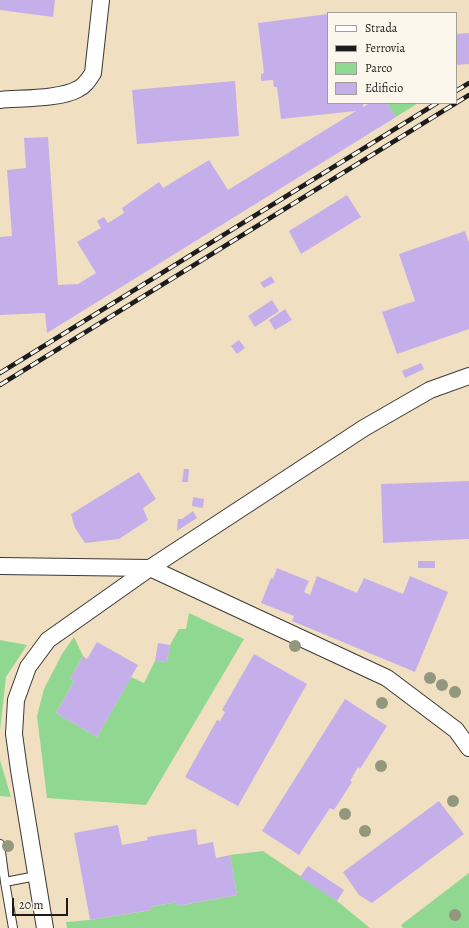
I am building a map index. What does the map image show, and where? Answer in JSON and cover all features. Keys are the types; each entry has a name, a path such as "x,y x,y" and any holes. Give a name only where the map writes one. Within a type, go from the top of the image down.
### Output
{"street":[{"path":"0,100 64,94 78,89 87,82 93,73 101,0"},
{"path":"45,928 14,734 16,700 28,667 48,640 150,568 364,428 430,390 469,376"},
{"path":"0,566 150,568 387,678 456,730 469,748"}],"lane":[{"path":"0,844 13,928"},
{"path":"5,882 36,876"}],"green space":[{"path":"388,104 416,104 396,117"},
{"path":"189,613 244,639 146,805 47,798 37,716 44,689 62,654 74,637 83,656 70,679 74,681 56,713 97,737 131,677 144,683 155,661 167,662 170,645 179,629 186,629"},
{"path":"0,640 27,645 6,677 0,730"},
{"path":"0,760 11,797 0,796"},
{"path":"263,851 337,901 370,928 67,928 66,922 90,920 151,910 150,907 176,902 177,906 237,895 230,855"},
{"path":"469,873 469,928 403,928 401,925"}],"building":[{"path":"0,0 55,0 53,17 0,10"},
{"path":"327,14 327,104 363,104 363,107 368,104 388,104 396,117 47,333 45,313 0,315 0,237 12,236 7,170 26,168 24,138 48,137 58,285 78,284 96,273 77,242 101,228 97,221 104,217 108,223 124,213 122,208 159,182 163,188 209,160 228,190 356,111 281,119 277,87 274,87 273,80 261,81 261,74 264,73 258,23"},
{"path":"469,33 469,64 457,65 457,34"},
{"path":"235,81 239,136 137,144 132,90"},
{"path":"347,195 361,217 301,254 289,231"},
{"path":"465,231 469,243 469,329 397,354 382,312 415,301 399,254"},
{"path":"271,276 275,282 264,288 260,283"},
{"path":"272,300 279,311 255,327 248,316"},
{"path":"285,309 292,320 275,330 269,320"},
{"path":"239,340 245,348 237,354 231,346"},
{"path":"421,363 424,369 405,378 402,371"},
{"path":"184,469 189,469 188,482 182,482"},
{"path":"139,472 156,499 143,508 148,520 119,539 85,543 75,528 71,514"},
{"path":"469,481 469,539 383,543 381,484"},
{"path":"193,497 204,499 203,508 192,506"},
{"path":"193,511 197,518 177,531 178,519 182,519"},
{"path":"418,561 435,561 435,568 418,568"},
{"path":"277,568 309,581 304,592 310,595 317,576 357,593 364,578 403,594 410,576 448,592 415,672 292,621 294,616 261,603 271,578 273,579"},
{"path":"97,642 138,665 97,737 56,713 74,681 70,679 83,656 87,659"},
{"path":"158,643 170,645 167,662 155,661"},
{"path":"254,654 307,684 238,806 185,777 217,720 220,721 225,712 222,710"},
{"path":"345,699 387,726 360,769 358,767 350,781 352,782 334,810 330,808 299,855 262,831"},
{"path":"439,801 464,834 372,903 359,895 343,872"},
{"path":"118,825 122,845 148,840 147,837 196,829 198,845 213,842 216,858 230,855 237,895 177,906 176,902 150,907 151,910 90,920 74,833"},
{"path":"308,866 344,890 337,901 300,877"}],"railway":[{"path":"457,90 469,83"},
{"path":"457,102 469,95"},
{"path":"0,373 435,104"},
{"path":"0,385 454,104"}]}
